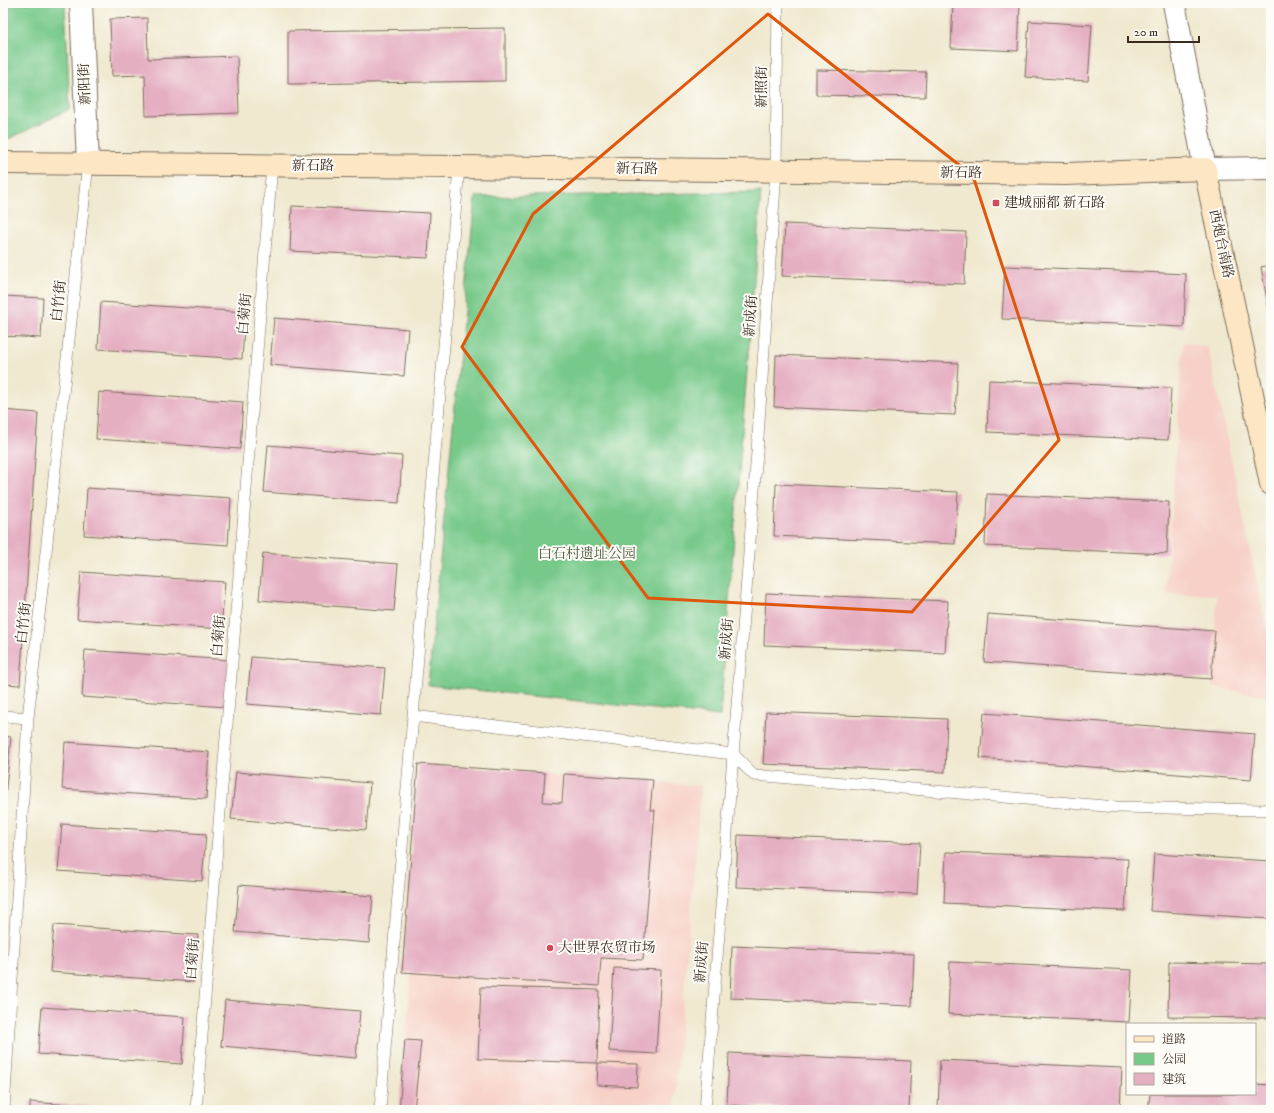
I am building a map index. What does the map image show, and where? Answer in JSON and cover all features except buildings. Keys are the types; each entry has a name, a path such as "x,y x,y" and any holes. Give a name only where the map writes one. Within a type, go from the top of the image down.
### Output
{"street":[{"name":"新阳街","path":"81,3 88,164"},
{"name":"西炮台南路","path":"1174,3 1205,169 1271,484"},
{"name":"新石路","path":"3,163 1066,174 1271,168"}],"lane":[{"name":"新照街","path":"776,171 778,3"},
{"name":"白竹街","path":"4,1110 28,718 88,164"},
{"name":"白菊街","path":"196,1110 272,165"},
{"path":"380,1110 459,167"},
{"name":"新成街","path":"705,1110 758,452 776,171"},
{"path":"3,716 28,718"},
{"path":"413,716 733,754 754,775 1116,807 1262,810 1271,808"}],"highlighted area":[{"path":"768,14 973,176 1059,440 912,612 648,598 462,347 533,214"}],"shaded area":[{"path":"1183,342 1208,347 1271,650 1271,697 1212,687 1217,595 1166,594"},
{"name":"大世界农贸市场","path":"428,765 701,786 674,1110 400,1110"}],"green space":[{"path":"3,3 65,3 70,109 11,138 3,138"},
{"name":"白石村遗址公园","path":"761,192 720,716 428,685 475,197"}],"place":[{"name":"建城丽都 新石路","path":"996,203"},
{"name":"大世界农贸市场","path":"550,948"}]}
